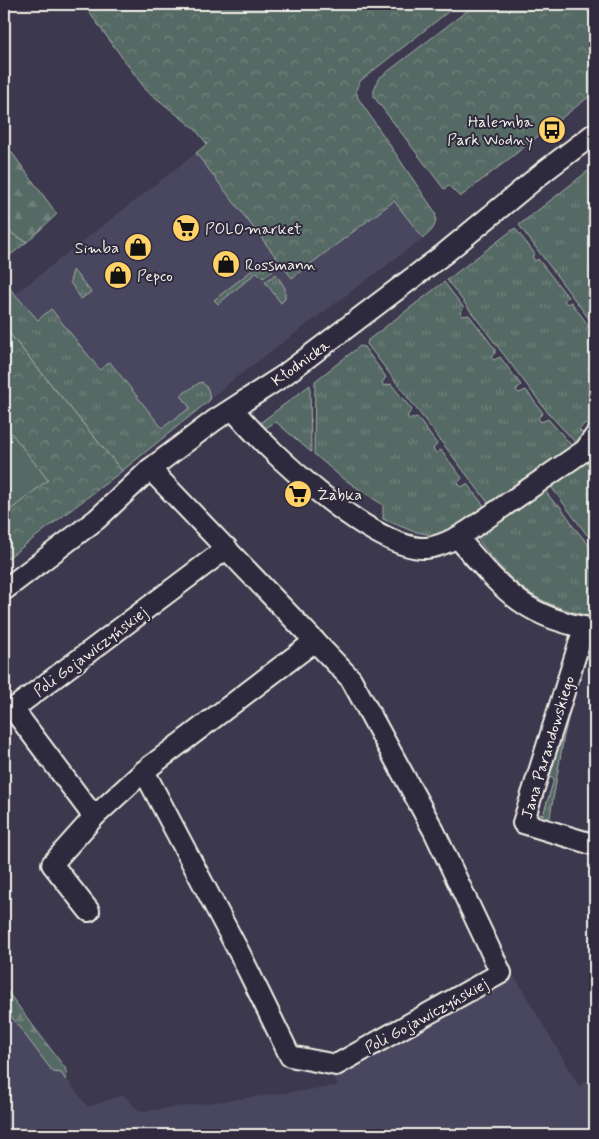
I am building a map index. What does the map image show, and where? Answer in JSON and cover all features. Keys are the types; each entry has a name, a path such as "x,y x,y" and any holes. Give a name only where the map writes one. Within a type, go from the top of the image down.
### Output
{"street":[{"name":"Kłodnicka","path":"4,590 97,519 150,469 215,420 282,376 444,254 546,170 595,133"},
{"path":"234,409 263,444 329,503 393,540 426,548 458,538 585,450 595,436"},
{"name":"Poli Gojawiczyńskiej","path":"144,771 241,956 290,1056 336,1065 501,973 434,831 351,679 150,469"},
{"path":"458,538 496,582 517,601 552,620 590,629"},
{"name":"Poli Gojawiczyńskiej","path":"94,816 13,710 227,548"},
{"name":"Jana Parandowskiego","path":"590,629 523,823 595,845"},
{"path":"89,911 52,864 94,816 144,771 315,641"}],"shaded area":[{"path":"196,153 292,278 394,201 423,238 238,376 167,434 111,362 100,370 51,310 38,320 15,294"},
{"path":"512,972 579,1086 590,1079 595,1085 595,1135 4,1135 4,997 88,1107 123,1095 140,1112 338,1086 330,1072"}],"green space":[{"path":"83,4 458,4 360,81 356,90 358,98 435,212 436,220 432,230 423,238 394,201 292,278 196,153 207,144 195,129 146,90"},
{"path":"476,4 583,4 595,20 595,92 460,197 449,186 444,189 374,97 374,90 378,79"},
{"path":"4,142 57,214 27,242 4,229"},
{"path":"588,171 595,180 595,327 519,225"},
{"path":"515,228 535,254 532,256 535,261 538,259 568,297 564,300 567,304 571,302 589,326 586,329 589,333 593,331 595,334 595,422 591,428 585,423 579,430 585,435 577,444 549,414 447,280"},
{"path":"4,229 27,242 4,260"},
{"path":"265,260 273,271 263,278 257,272 218,304 214,300"},
{"path":"73,270 91,292 81,299 70,282"},
{"path":"276,274 285,288 285,299 281,303 265,282"},
{"path":"4,282 38,320 51,309 100,370 110,362 162,428 190,408 181,395 199,383 202,382 208,389 210,400 122,471 4,327"},
{"path":"444,282 464,308 460,312 463,316 469,315 495,349 495,353 491,357 494,360 500,357 521,385 516,390 519,393 526,390 543,413 538,418 541,422 548,419 574,448 489,504 367,344 368,340"},
{"path":"4,327 122,471 4,561"},
{"path":"360,346 364,347 386,377 382,383 384,386 391,384 412,410 407,416 410,419 417,417 437,444 433,449 436,453 441,450 462,478 458,483 461,487 467,484 486,508 441,537 412,531 383,519 383,505 341,477 314,454 315,381"},
{"path":"310,385 311,452 276,422 265,428 260,423"},
{"path":"4,424 48,480 4,515"},
{"path":"595,449 595,532 590,536 587,535 549,484"},
{"path":"542,487 556,505 559,505 572,525 595,552 595,617 554,606 524,589 499,566 473,533"},
{"path":"595,637 595,660 583,657 564,736 549,822 584,830 577,834 537,823 531,817 532,812 543,815 554,779 544,775 585,644"},
{"path":"4,987 65,1068 67,1073 66,1080 61,1073 53,1072 4,1007"}],"place":[{"name":"Halemba Park Wodny","path":"552,130"},
{"name":"POLOmarket","path":"186,228"},
{"name":"Simba","path":"138,247"},
{"name":"Rossmann","path":"226,264"},
{"name":"Pepco","path":"118,275"},
{"name":"Żabka","path":"298,494"}]}
